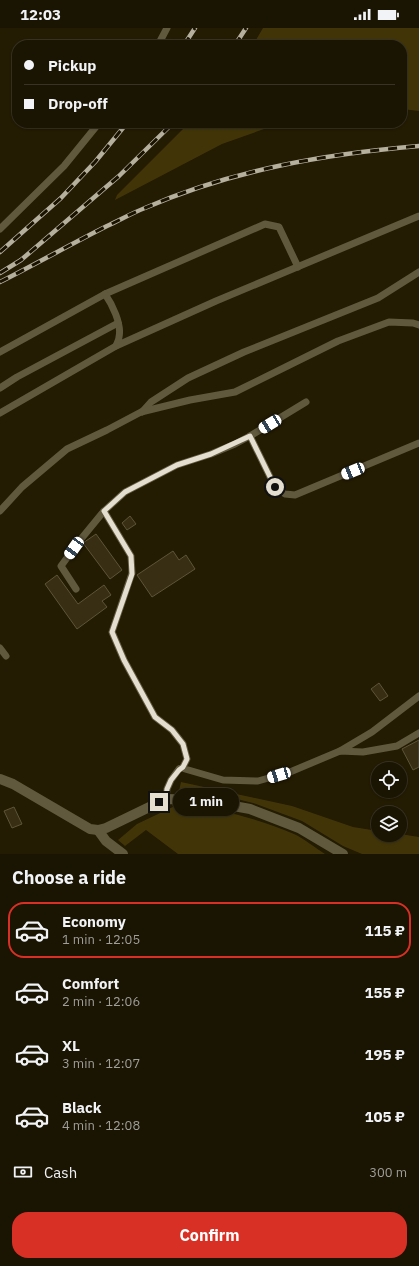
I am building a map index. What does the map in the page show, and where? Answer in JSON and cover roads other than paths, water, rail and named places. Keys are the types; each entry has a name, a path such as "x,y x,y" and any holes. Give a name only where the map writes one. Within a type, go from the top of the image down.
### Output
{"street":[{"path":"0,779 13,784 90,829 98,830 106,828 166,798 200,800 250,809 299,828 343,854"},
{"path":"98,830 106,841 123,854"}],"lane":[{"path":"161,40 167,28"},
{"path":"0,229 64,166 95,128"},
{"path":"0,413 116,346 216,301 419,216"},
{"path":"0,352 105,294 265,224 279,227 298,266"},
{"path":"141,412 151,402 188,378 244,352 378,298 419,272"},
{"path":"105,294 117,317 120,335 116,346"},
{"path":"0,511 22,487 67,449 108,430 141,412 190,400 235,392 338,341 389,322 413,323 419,325"},
{"path":"0,388 17,377 118,323"},
{"path":"76,589 61,566 104,511 125,492 177,465 211,454 250,436 306,402"},
{"path":"250,436 275,487 285,494 295,495 419,443"},
{"path":"104,511 131,556 132,574 112,632 124,660 155,717 172,730 183,744 187,759 183,767 171,780 167,789 166,798"},
{"path":"0,648 6,656"},
{"path":"183,767 185,769 223,780 258,781 290,772 340,751 372,732 419,696"},
{"path":"340,751 363,752 397,746 419,733"}],"railway":[{"path":"187,40 195,28"},
{"path":"238,40 246,28"},
{"path":"0,252 61,198 95,162 123,128"},
{"path":"0,273 21,260 119,176 168,128"},
{"path":"0,282 135,212 211,183 314,159 384,149 419,146"}]}
